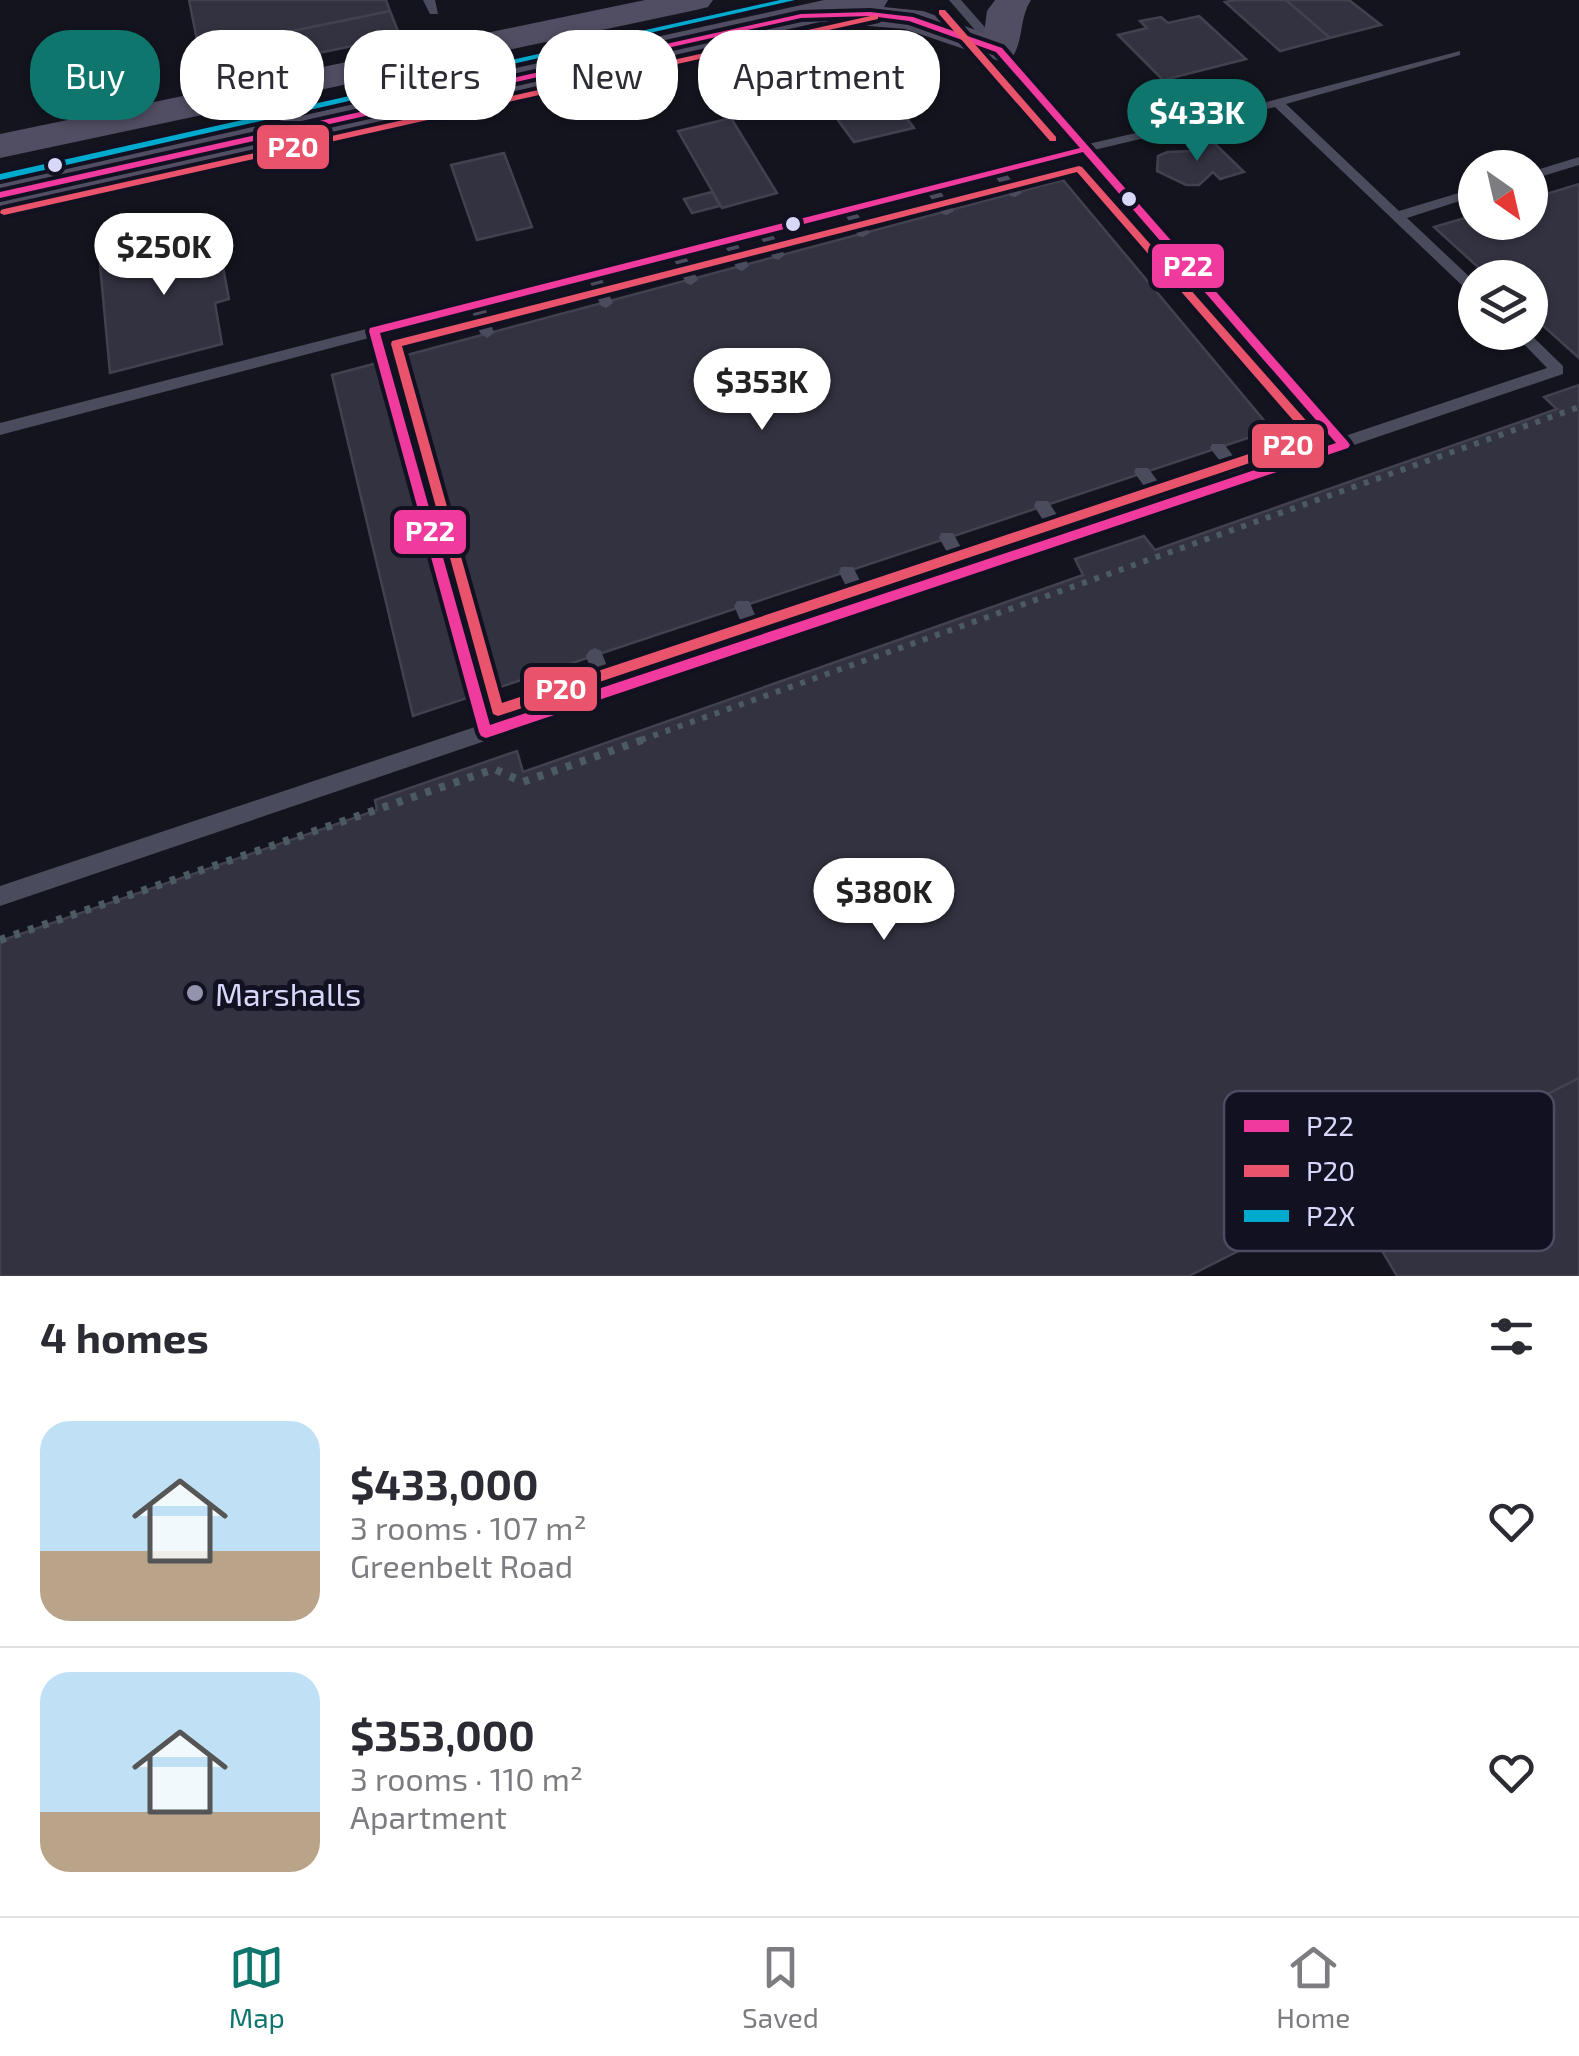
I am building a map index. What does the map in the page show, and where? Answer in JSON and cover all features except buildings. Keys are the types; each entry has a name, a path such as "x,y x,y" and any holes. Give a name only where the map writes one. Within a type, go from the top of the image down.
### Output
{"main road":[{"path":"0,146 695,0"},
{"path":"0,195 871,0"},
{"path":"800,16 870,14 910,19 999,50 1005,11 1014,0"}],"lane":[{"path":"955,0 1344,445"},
{"path":"0,429 1456,53"},
{"path":"1277,102 1458,274"},
{"path":"1548,170 1579,161"},
{"path":"996,170 1015,193"},
{"path":"930,187 947,211"},
{"path":"1398,216 1458,197"},
{"path":"847,208 863,233"},
{"path":"763,230 778,256"},
{"path":"728,240 742,266"},
{"path":"677,252 691,280"},
{"path":"593,274 606,303"},
{"path":"477,304 487,333"},
{"path":"374,331 383,361"},
{"path":"0,896 1558,370 1537,350"},
{"path":"1218,448 1242,478"},
{"path":"1142,472 1166,504"},
{"path":"1042,506 1063,538"},
{"path":"947,538 966,571"},
{"path":"847,572 864,605"},
{"path":"742,606 757,640"},
{"path":"595,656 608,691"},
{"path":"475,695 486,732"}],"path":[{"path":"0,940 494,770 523,782 1579,407"}],"transit line":[{"name":"P2X","path":"0,177 791,0"},
{"name":"P20","path":"942,12 1053,139"},
{"name":"P22","path":"0,195 801,16 870,14 910,19 999,50 1344,445"},
{"name":"P20","path":"4,212 875,17"},
{"name":"P22","path":"374,331 1086,149"},
{"name":"P20","path":"1079,169 1314,437 498,710 396,344 1079,169"},
{"name":"P22","path":"374,331 486,732"},
{"name":"P22","path":"486,732 1344,445"}],"place":[{"name":"Marshalls","path":"195,993"}]}
